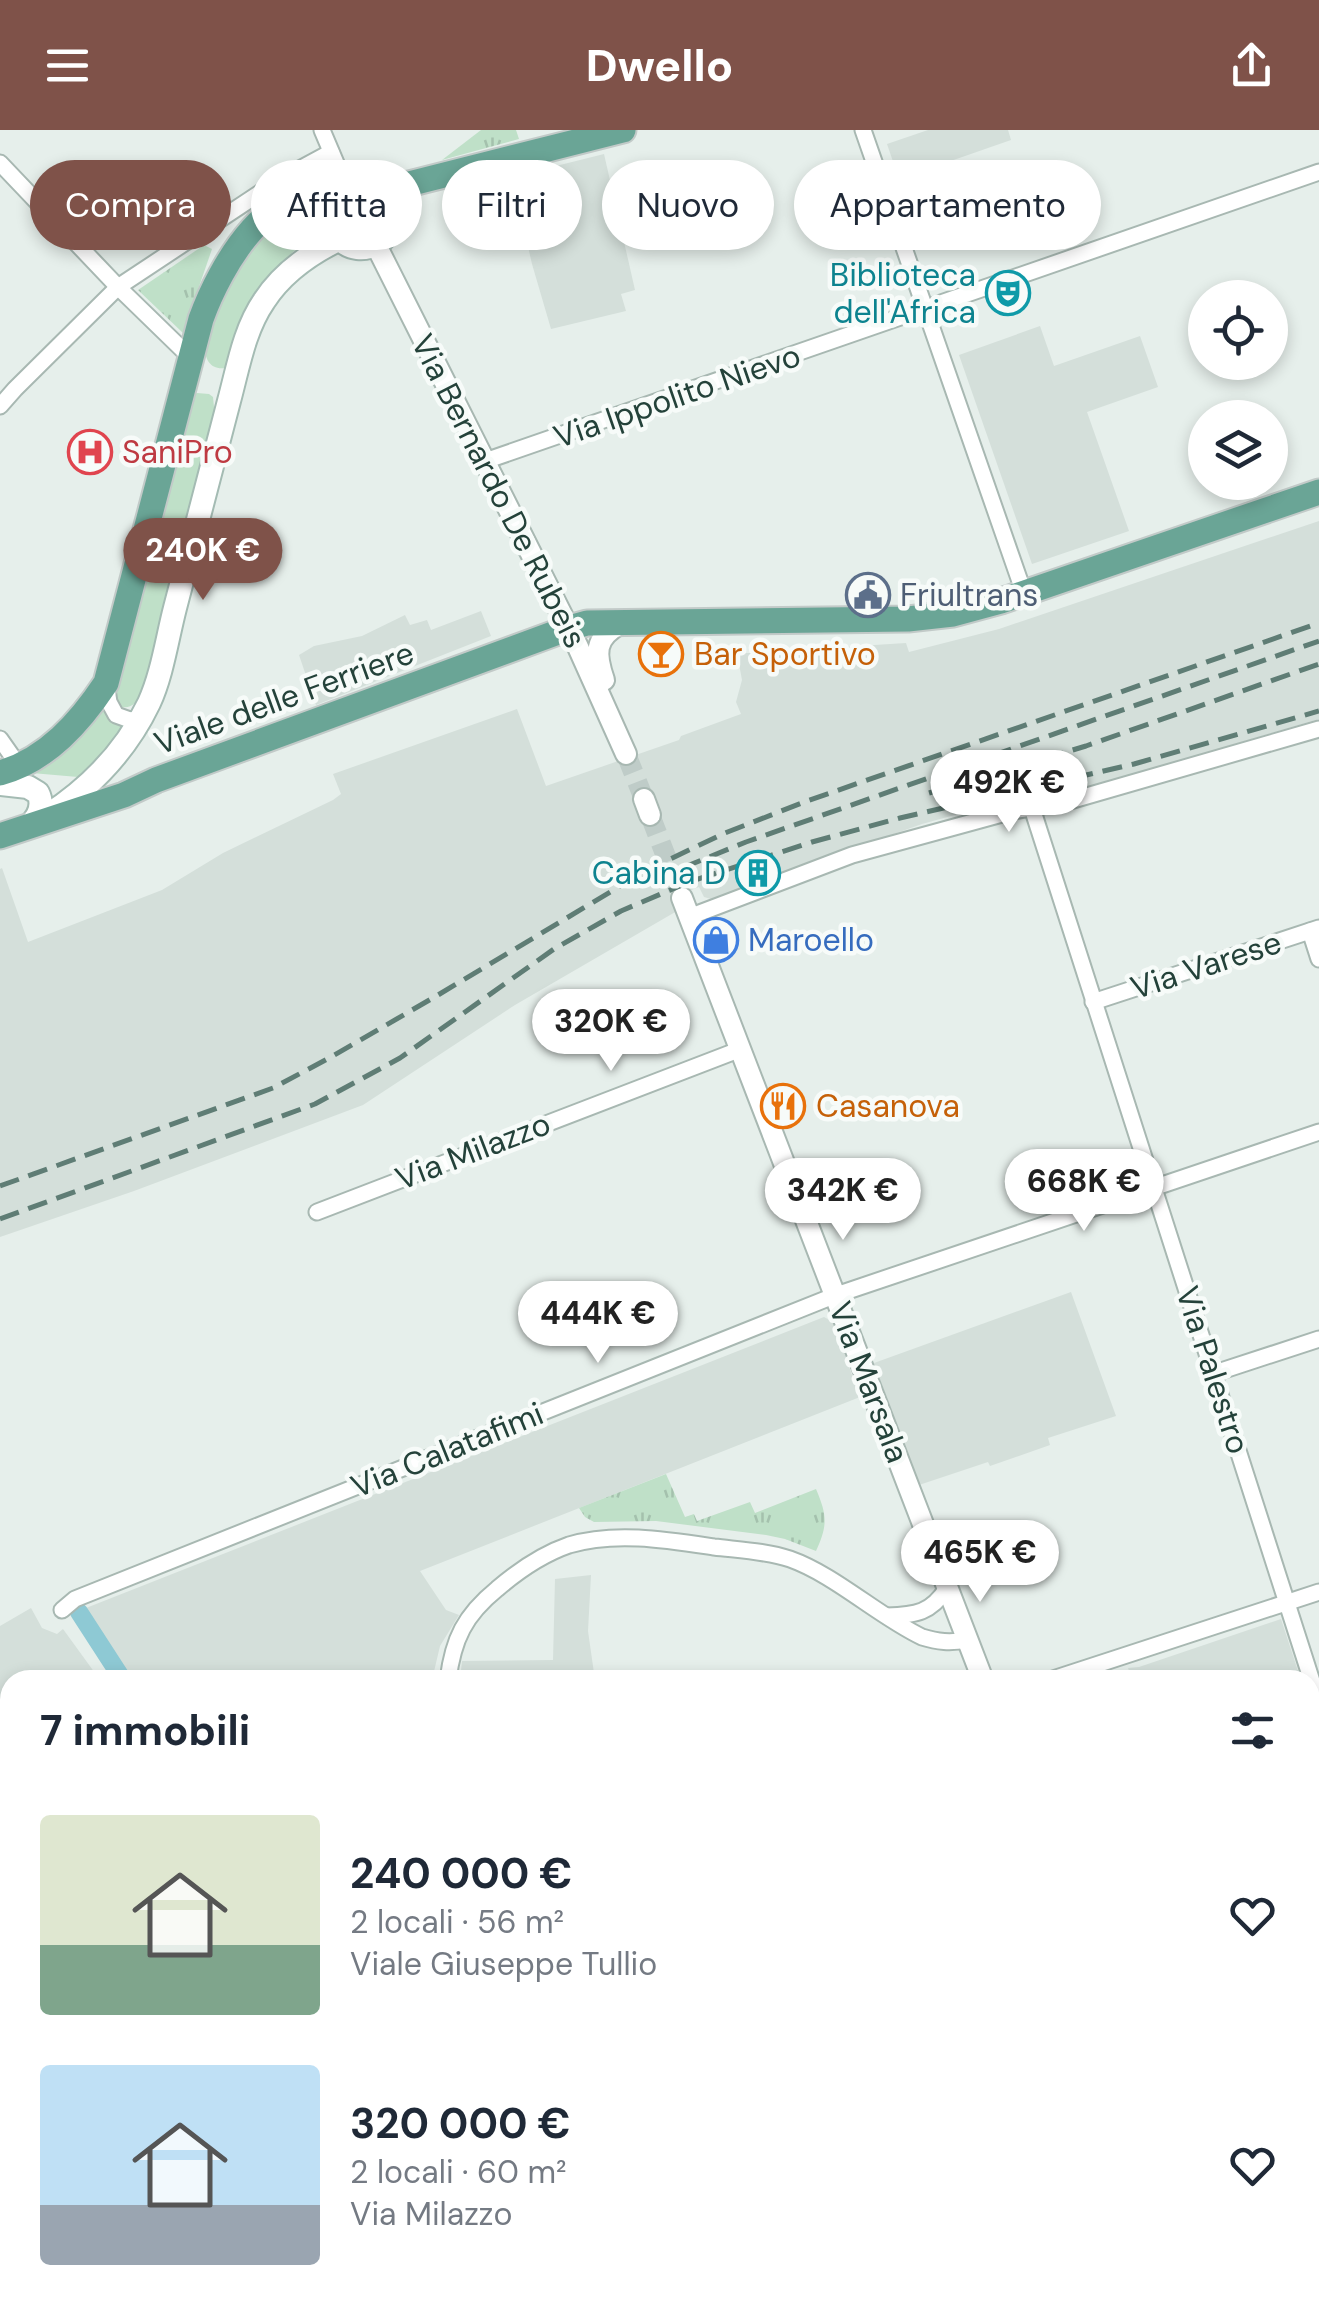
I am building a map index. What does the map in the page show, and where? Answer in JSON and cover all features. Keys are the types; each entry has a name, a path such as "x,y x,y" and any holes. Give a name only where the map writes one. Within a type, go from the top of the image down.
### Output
{"main road":[{"path":"422,182 623,130"},
{"path":"10,770 48,749 72,728 106,682 190,357 210,296 251,234"},
{"path":"12,833 86,788 124,745 153,694 236,374 254,319 283,278 319,250"},
{"name":"Viale delle Ferriere","path":"12,833 124,795 568,628 587,624 908,619 953,614 1319,492"},
{"path":"0,784 28,787 40,796 38,815 12,833"}],"street":[{"path":"322,130 333,160"},
{"path":"863,130 1024,593"},
{"path":"0,406 118,287 331,152"},
{"path":"0,162 190,357"},
{"name":"Via Ippolito Nievo","path":"485,462 1319,172"},
{"name":"Via Bernardo De Rubeis","path":"379,250 623,746 597,657 603,636 620,624"},
{"path":"106,682 109,702 116,714 130,720 140,718"},
{"path":"686,908 852,855 976,820 1066,802 1319,729"},
{"path":"0,739 10,770"},
{"name":"Via Palestro","path":"1032,808 1309,1670"},
{"name":"Via Marsala","path":"686,908 978,1670"},
{"path":"1314,930 1319,959"},
{"name":"Via Varese","path":"1093,1002 1314,930"},
{"name":"Via Milazzo","path":"317,1212 741,1049"},
{"name":"Via Calatafimi","path":"62,1610 75,1599 836,1295 1319,1132"},
{"path":"1214,1373 1319,1339"},
{"path":"449,1670 463,1624 486,1598 534,1562 570,1545 615,1538 678,1542 787,1558 908,1630 936,1642 967,1640"},
{"path":"886,1616 927,1610 947,1588"},
{"path":"1081,1670 1319,1592"}],"shaded area":[{"path":"928,130 1008,130 1011,140 954,160 892,160 887,144"},
{"path":"604,154 602,250 626,250 635,290 621,294 626,311 551,329 529,250 582,250 580,160"},
{"path":"1040,326 1054,366 1140,336 1158,387 1087,412 1129,531 1032,564 959,355"},
{"path":"1319,521 1319,719 1093,786 1023,796 922,824 711,899 704,897 699,887 673,897 677,911 515,1005 363,1105 0,1237 0,869 28,942 162,890 223,853 333,800 341,794 333,774 517,709 546,786 741,714 736,702 742,680 737,653 803,653 906,643 909,652 999,629"},
{"path":"481,611 491,636 316,705 299,655 314,646 362,636 405,615 410,625 427,620 431,630"},
{"path":"1071,1292 1116,1416 1048,1438 1050,1445 919,1485 874,1363"},
{"path":"824,1317 833,1322 860,1397 420,1571 446,1610 459,1615 440,1646 434,1670 124,1670 86,1608"},
{"path":"591,1575 588,1631 594,1670 461,1670 462,1661 553,1660 555,1579"},
{"path":"31,1608 42,1628 57,1634 63,1629 93,1670 0,1670 0,1626"},
{"path":"1281,1619 1298,1670 1128,1668"}],"green space":[{"path":"481,130 516,130 519,139 442,160"},
{"path":"251,249 296,250 267,280 225,368 215,367 207,358 205,344 231,272"},
{"path":"197,250 212,250 183,333 138,290"},
{"path":"197,393 213,397 215,417 142,689 131,706 118,706 114,691 192,396"},
{"path":"104,704 126,730 87,772 78,777 20,772"},
{"path":"666,1474 685,1517 694,1514 697,1521 750,1502 755,1513 816,1489 825,1520 816,1551 766,1535 656,1521 594,1522 579,1508"}],"waterway":[{"path":"79,1612 117,1670"}],"tunnel":[{"path":"626,754 644,799"},
{"path":"650,815 682,898"}],"railway":[{"path":"0,1186 273,1088 647,870 725,833 1319,623"},
{"path":"682,868 746,842 1319,641"},
{"path":"929,793 1086,746 1319,664"},
{"path":"0,1219 315,1104 400,1058 554,949 621,911 689,882 900,818 1134,764 1319,711"}],"place":[{"name":"Biblioteca dell'Africa","path":"1008,293"},
{"name":"SaniPro","path":"90,452"},
{"name":"Friultrans","path":"868,595"},
{"name":"Bar Sportivo","path":"661,654"},
{"name":"Cabina D","path":"758,873"},
{"name":"Maroello","path":"716,940"},
{"name":"Casanova","path":"783,1106"}]}
